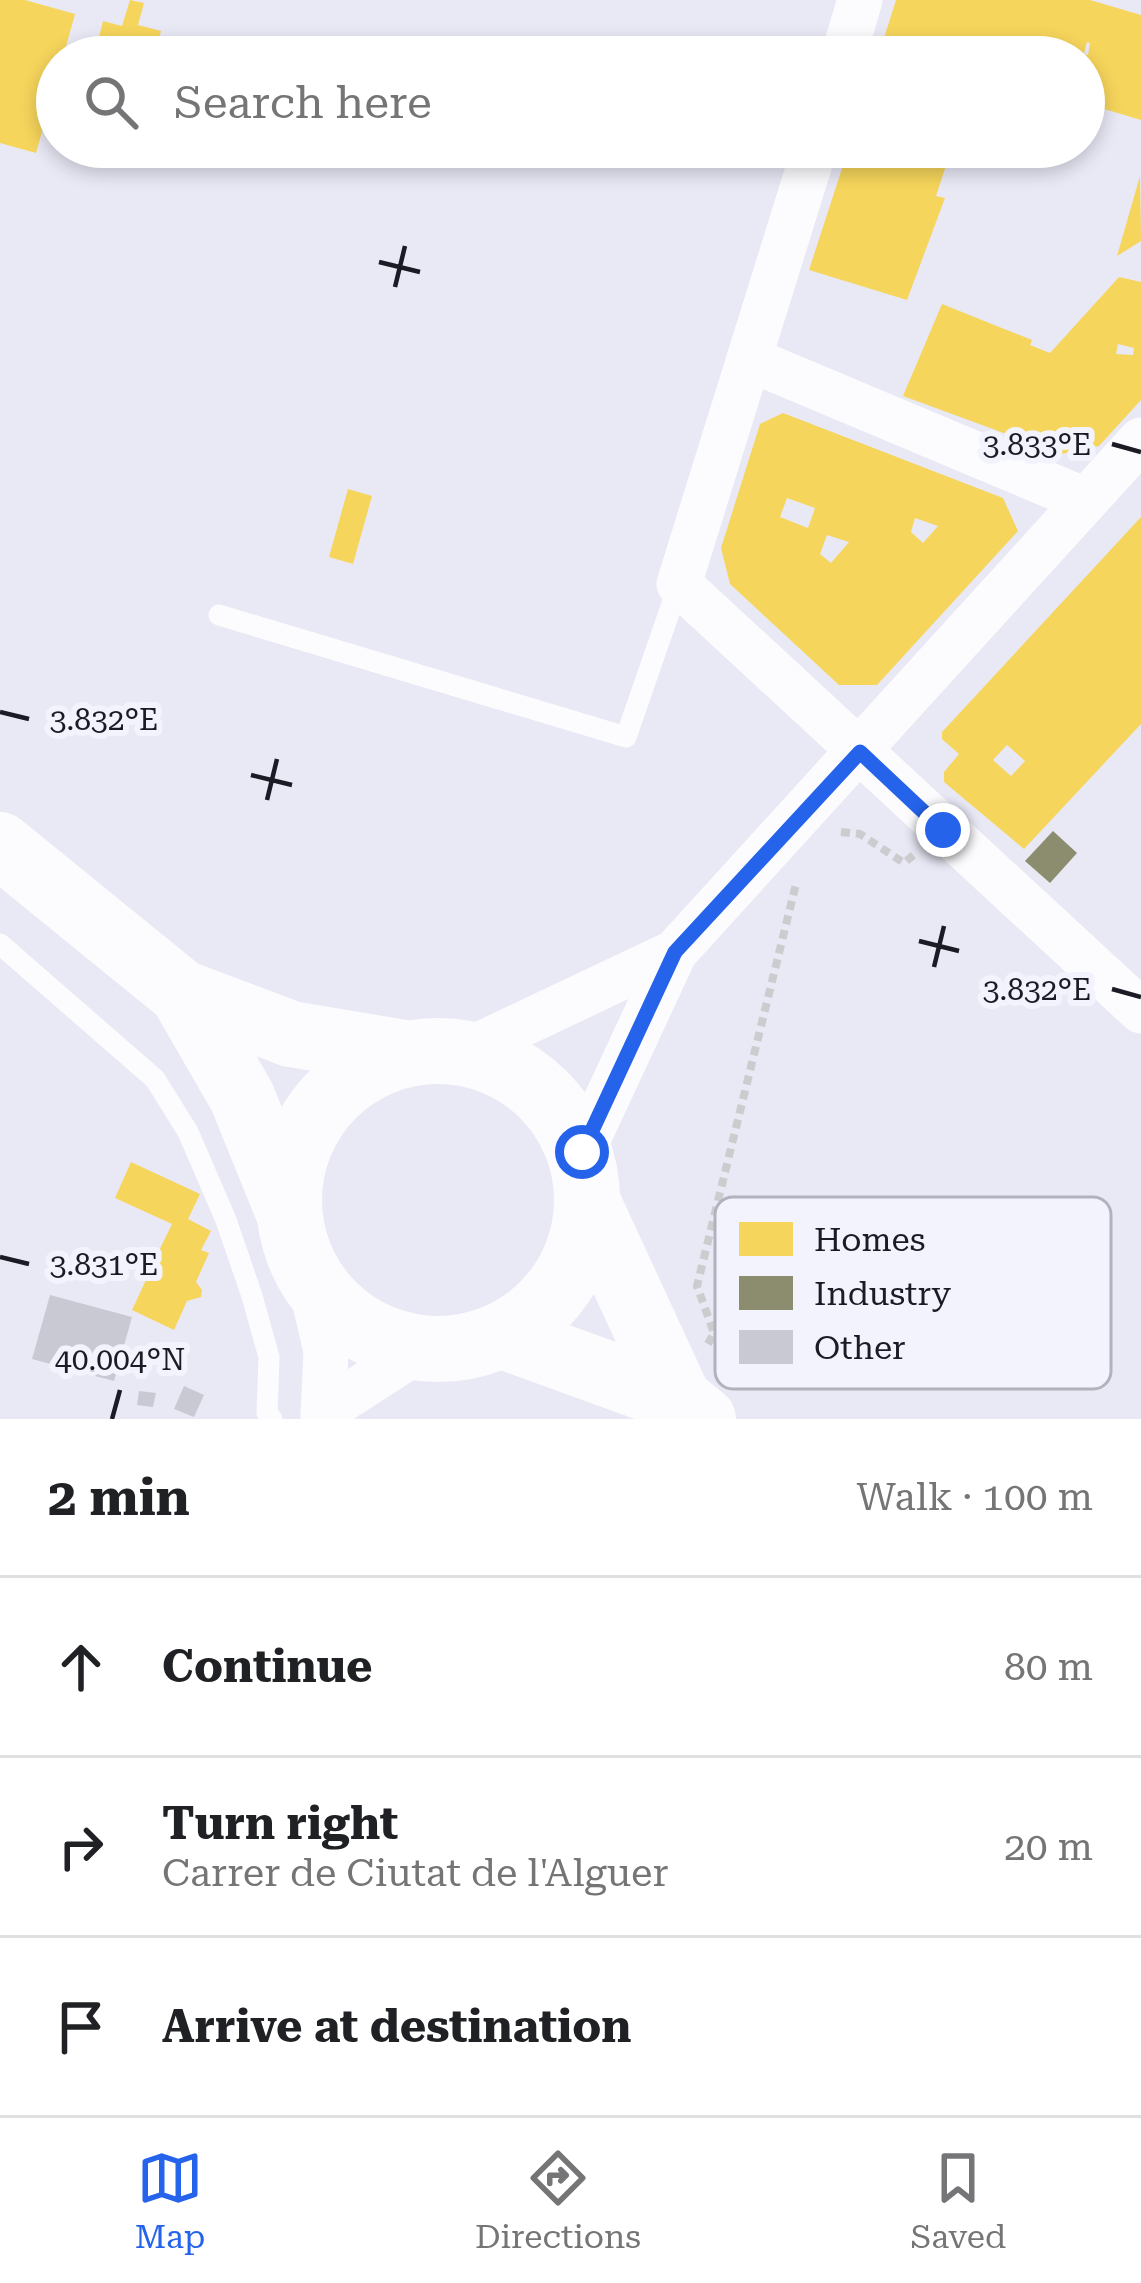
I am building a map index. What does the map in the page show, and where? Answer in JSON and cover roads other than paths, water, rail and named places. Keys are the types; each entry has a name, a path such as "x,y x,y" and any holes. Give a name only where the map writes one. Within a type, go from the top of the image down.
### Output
{"main road":[{"path":"0,845 182,993 291,1034 509,1066 548,1096 691,1409"},
{"path":"182,993 242,1097 290,1213 309,1278 339,1314 371,1335 419,1350 461,1349 503,1336 547,1304 576,1261 585,1179"},
{"path":"290,1213 292,1165 318,1108 361,1070 435,1052"},
{"path":"503,1336 691,1409"}],"street":[{"path":"849,36 860,0"},
{"path":"808,168 679,584 1141,1010"},
{"path":"749,359 1085,500"},
{"path":"585,1179 675,952 1141,440"},
{"path":"435,1052 675,952"},
{"path":"309,1278 326,1351 322,1416"},
{"path":"322,1416 419,1350"}],"lane":[{"path":"219,614 626,737 679,584"},
{"path":"0,944 155,1079 188,1132 252,1296 269,1358 267,1413 272,1419"}]}
